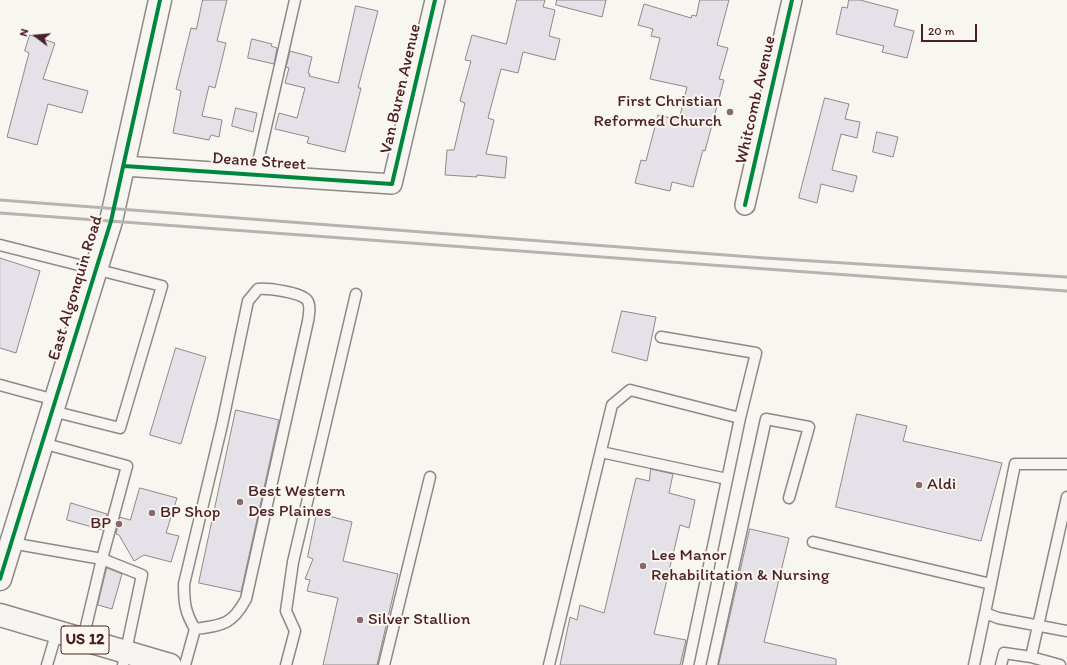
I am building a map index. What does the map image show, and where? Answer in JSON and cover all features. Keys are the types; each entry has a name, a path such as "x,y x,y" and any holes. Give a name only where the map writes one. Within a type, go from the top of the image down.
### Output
{"street":[{"name":"East Algonquin Road","path":"0,579 111,221 160,0"},
{"name":"Van Buren Avenue","path":"392,184 435,0"},
{"name":"Whitcomb Avenue","path":"745,205 792,0"},
{"name":"Deane Street","path":"124,166 392,184"},
{"name":"US 12","path":"0,615 83,639 125,659 170,665"}],"lane":[{"path":"255,175 295,0"},
{"path":"0,245 96,268 162,286 120,428 54,406 0,385"},
{"path":"185,665 195,629 187,616 184,601 184,584 222,425 248,301 258,289 265,288 300,295 307,300 309,308 308,321 246,599 235,617 228,622 195,629"},
{"path":"286,665 296,631 286,611 293,562 356,294"},
{"path":"661,337 756,353 740,418 688,665"},
{"path":"549,665 612,405 630,390 740,418"},
{"path":"712,665 766,419 808,427 788,498"},
{"path":"42,443 127,466 102,559 83,639"},
{"path":"600,452 727,479"},
{"path":"974,665 1015,464 1067,464"},
{"path":"384,665 430,477"},
{"path":"1031,657 1067,497"},
{"path":"813,542 991,584"},
{"path":"11,543 102,559 142,574 125,659"},
{"path":"985,613 998,618 1067,631"},
{"path":"47,665 57,632"},
{"path":"1001,665 1004,653 1031,657 1060,665"}],"building":[{"path":"203,0 227,0 217,41 226,43 215,88 209,86 202,116 222,120 219,137 211,135 209,140 173,133 181,91 176,89 191,28 196,29"},
{"path":"517,0 545,0 543,7 555,10 549,36 560,39 555,60 523,52 518,73 501,69 488,118 494,120 486,154 507,157 505,178 477,175 477,177 445,175 447,150 454,150 465,103 460,101 471,61 465,60 472,35 506,44"},
{"path":"557,0 606,0 602,17 556,5"},
{"path":"700,0 729,0 717,45 728,48 719,79 724,80 705,151 703,150 693,187 672,182 670,191 635,183 641,160 646,161 658,115 679,120 687,87 650,79 660,38 651,36 653,29 638,25 644,4 691,18 692,15 696,16"},
{"path":"849,0 860,0 898,10 894,26 914,31 907,58 882,52 884,46 836,34 842,7 847,8"},
{"path":"356,6 378,11 358,88 361,88 345,152 307,143 309,137 275,129 279,113 297,118 305,88 285,83 289,68 286,67 290,51 312,57 308,73 310,74 309,76 338,83"},
{"path":"30,35 55,43 43,79 88,91 82,113 48,104 37,145 7,137 29,53 25,51"},
{"path":"252,39 272,44 271,46 277,48 274,64 248,58"},
{"path":"825,98 849,104 845,119 860,122 857,138 841,134 832,170 857,176 853,192 821,184 817,203 799,198"},
{"path":"236,108 257,113 253,132 232,126"},
{"path":"877,132 898,137 893,157 873,152"},
{"path":"0,258 40,271 16,353 0,348"},
{"path":"622,311 656,317 647,361 612,352"},
{"path":"176,348 206,357 181,444 150,435"},
{"name":"Best Western Des Plaines","path":"236,410 279,420 241,592 199,583"},
{"name":"Aldi","path":"857,414 907,426 903,441 1002,463 981,541 836,507"},
{"name":"Lee Manor Rehabilitation & Nursing","path":"651,469 673,474 669,493 695,500 689,528 680,525 654,634 686,640 680,665 560,665 570,617 577,620 580,605 604,613 636,478 649,481"},
{"name":"BP Shop","path":"140,488 177,498 166,533 179,536 171,562 144,555 134,561 119,535 116,534 120,517 130,520"},
{"path":"71,503 107,514 103,530 67,520"},
{"name":"Silver Stallion","path":"317,513 352,522 343,561 398,574 377,665 323,665 338,598 307,591 310,580 305,579 313,559 308,557"},
{"path":"750,529 789,538 764,642 836,659 836,665 719,665"},
{"path":"107,568 122,574 112,609 98,605"}],"railway":[{"path":"0,200 765,258 1067,277"},
{"path":"0,213 1067,291"}],"cycle path":[{"path":"0,579 111,221 160,0"},
{"path":"124,166 392,184 435,0"},
{"path":"745,205 792,0"}],"place":[{"name":"First Christian Reformed Church","path":"730,112"},
{"name":"Aldi","path":"919,485"},
{"name":"Best Western Des Plaines","path":"240,502"},
{"name":"BP Shop","path":"152,513"},
{"name":"BP","path":"119,524"},
{"name":"Lee Manor Rehabilitation & Nursing","path":"643,566"},
{"name":"Silver Stallion","path":"360,620"}]}
